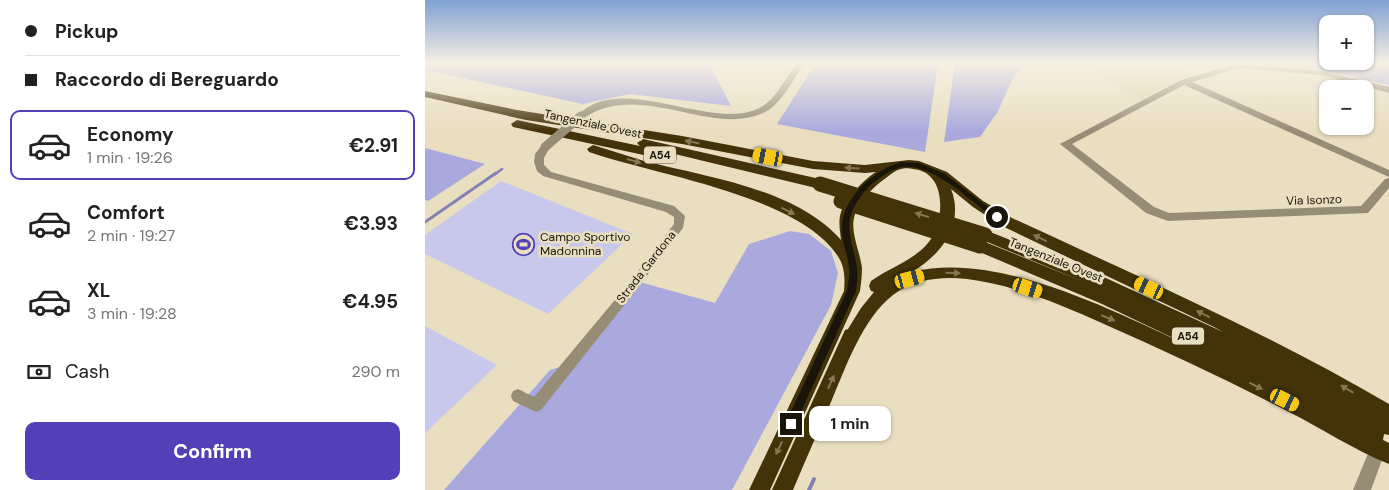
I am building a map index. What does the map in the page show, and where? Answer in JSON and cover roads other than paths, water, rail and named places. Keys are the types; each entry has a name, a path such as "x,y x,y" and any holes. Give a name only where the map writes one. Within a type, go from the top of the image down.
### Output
{"highway":[{"name":"Tangenziale Ovest","path":"425,93 818,188 982,241 1102,283 1288,370 1389,426"},
{"name":"Tangenziale Ovest","path":"425,104 818,188"},
{"path":"517,114 682,140 813,164 865,169 915,164 929,168 942,175 985,209 1007,222 1220,322 1332,380 1389,414"},
{"path":"504,121 642,164 745,191 769,201 811,223 827,235 845,254 853,278"},
{"path":"782,490 839,342 852,291 853,263 846,233 848,212 870,182 880,174 901,164"},
{"path":"759,490 839,342 873,291 884,280 925,256 944,231 949,215 948,196 937,177 929,168"},
{"name":"Tangenziale Ovest","path":"982,241 1189,337 1389,442"},
{"path":"839,342 875,300 901,282 923,275 946,272 967,273 998,279 1084,308 1149,336 1309,411 1382,455"}],"street":[{"name":"Strada Gardona","path":"518,396 536,405 633,286 678,226 680,216 670,209 547,174 540,168 539,154 581,116 597,107 623,101 732,115 753,114 764,109 784,86"},
{"name":"Via Isonzo","path":"1177,86 1065,144 1151,210 1168,218 1365,210 1389,181"},
{"path":"1193,86 1389,174"},
{"path":"1372,86 1389,90"},
{"path":"1363,490 1382,455"}],"waterway":[{"path":"494,175 502,169"},
{"path":"425,222 496,173"},
{"path":"809,490 814,479"}],"tunnel":[{"path":"1377,455 1389,433"}],"place":[{"name":"Campo Sportivo Madonnina","path":"524,244"}]}
